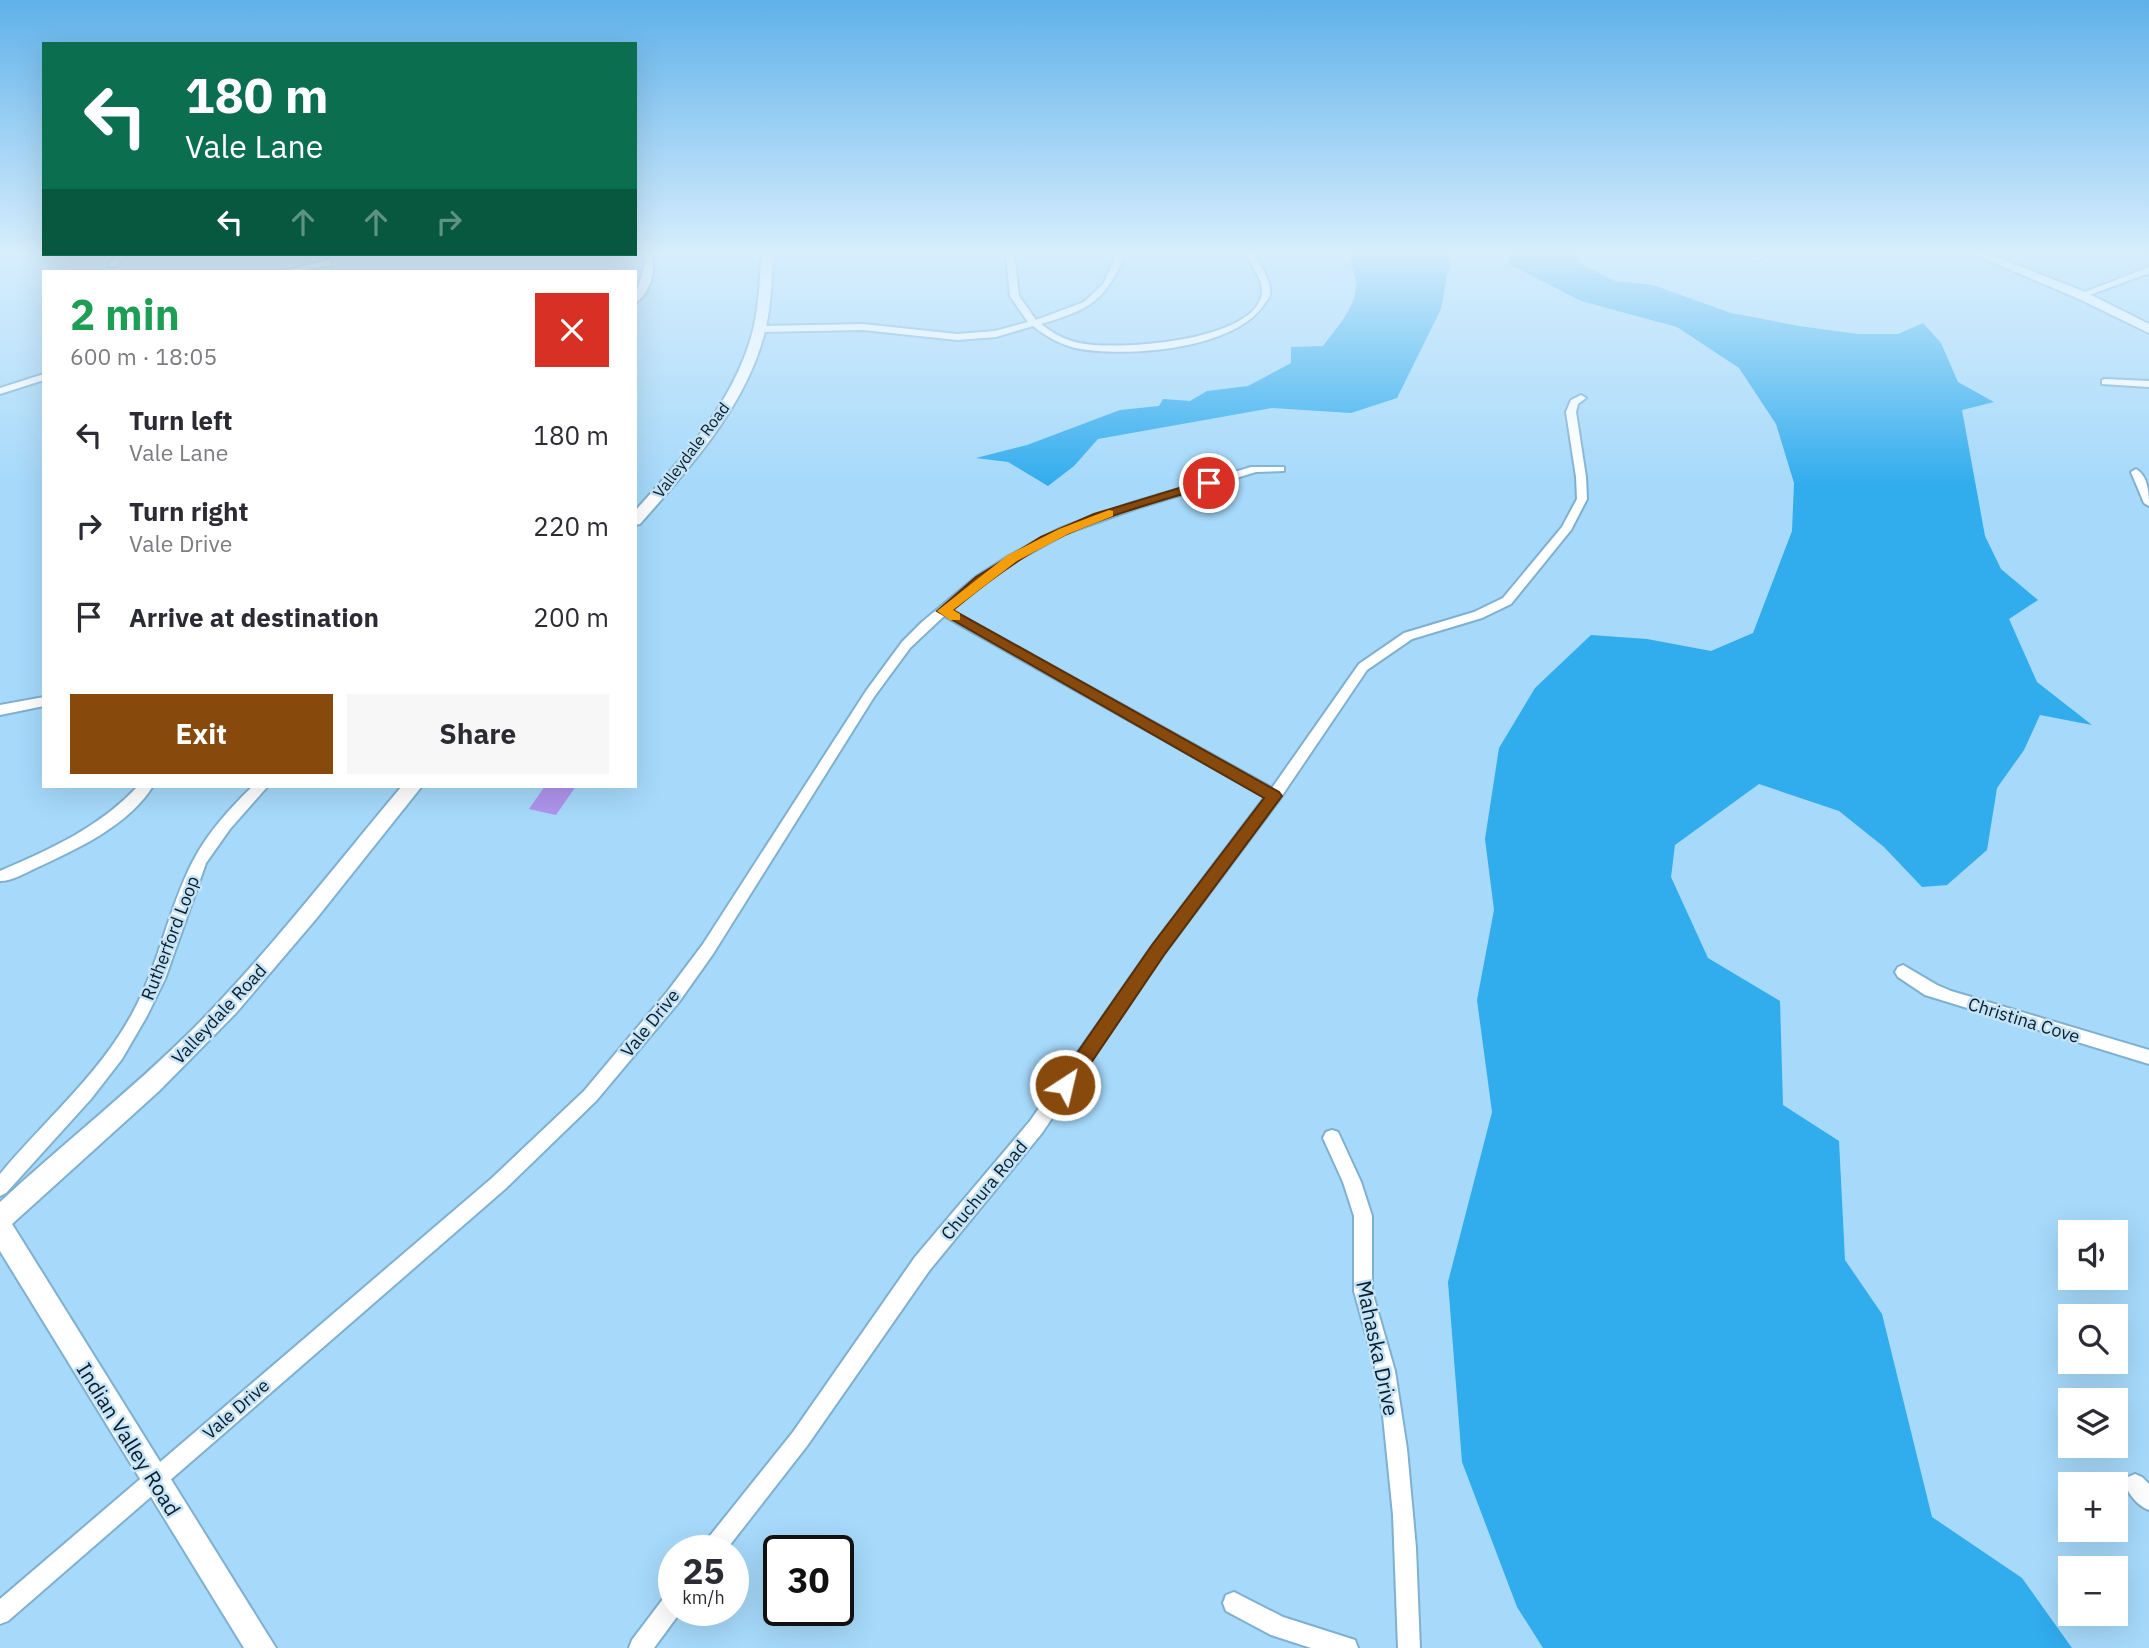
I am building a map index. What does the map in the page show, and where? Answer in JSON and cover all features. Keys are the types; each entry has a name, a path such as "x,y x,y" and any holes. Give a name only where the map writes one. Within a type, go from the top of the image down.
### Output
{"main road":[{"name":"Valleydale Road","path":"637,520 715,422 742,376 758,331"},
{"name":"Valleydale Road","path":"0,1219 130,1103 200,1036 307,916 411,788"},
{"name":"Indian Valley Road","path":"0,1228 261,1648"}],"street":[{"path":"900,331 957,337 1007,331"},
{"path":"1045,331 1072,345 1106,350 1138,349 1223,331"},
{"path":"0,391 42,378"},
{"path":"2105,382 2149,384"},
{"name":"Chuchura Road","path":"725,1535 800,1439 922,1264 1035,1127 1158,950 1274,796 1363,667 1408,636 1486,612 1507,601 1548,553 1575,517 1582,499 1571,412 1573,402 1581,398"},
{"name":"Vale Drive","path":"0,1614 498,1184 590,1096 673,997 701,958 870,694 906,645 944,611 1013,558 1063,531 1133,506 1255,469 1280,469"},
{"path":"2136,472 2149,503"},
{"path":"944,611 1274,796"},
{"path":"0,710 42,701"},
{"path":"3,876 83,838 126,807 144,788"},
{"name":"Rutherford Loop","path":"0,1187 73,1110 111,1064 152,989 172,943 185,897 205,852 236,811 259,788"},
{"name":"Christina Cove","path":"1903,972 1931,990 1949,997 2149,1057"},
{"name":"Mahaska Drive","path":"1332,1138 1359,1204 1364,1228 1361,1280 1389,1384 1402,1487 1409,1648"},
{"path":"2135,1484 2149,1500"},
{"path":"1234,1603 1279,1627 1347,1648"},
{"path":"640,1648 658,1624"}],"shaded area":[{"path":"544,788 575,788 556,815 529,809"}],"water":[{"path":"1335,331 1430,331 1397,398 1351,413 1272,408 1098,439 1074,466 1048,486 1008,462 976,458 1027,445 1120,410 1159,406 1163,399 1190,401 1207,391 1248,386 1291,363 1291,347 1323,346"},
{"path":"1683,331 1835,331 1898,334 1905,331 1930,331 1941,343 1958,382 1994,402 1962,410 1985,536 2001,569 2038,600 2009,619 2037,682 2092,725 2040,715 2024,750 1997,788 1987,850 1947,885 1922,887 1884,847 1839,811 1759,784 1675,845 1671,877 1708,958 1780,1001 1783,1105 1839,1141 1845,1260 1882,1314 1932,1517 2022,1578 2072,1648 1543,1648 1517,1607 1462,1462 1448,1282 1492,1112 1477,1000 1494,910 1485,839 1499,748 1535,688 1591,635 1647,639 1711,651 1753,633 1792,531 1794,483 1776,424 1739,368"}],"slow traffic":[{"path":"955,617 944,611 1013,558 1063,531 1109,513"}],"route":[{"path":"1065,1085 1158,950 1274,796 944,611 1013,558 1063,531 1098,517 1209,483"}]}
